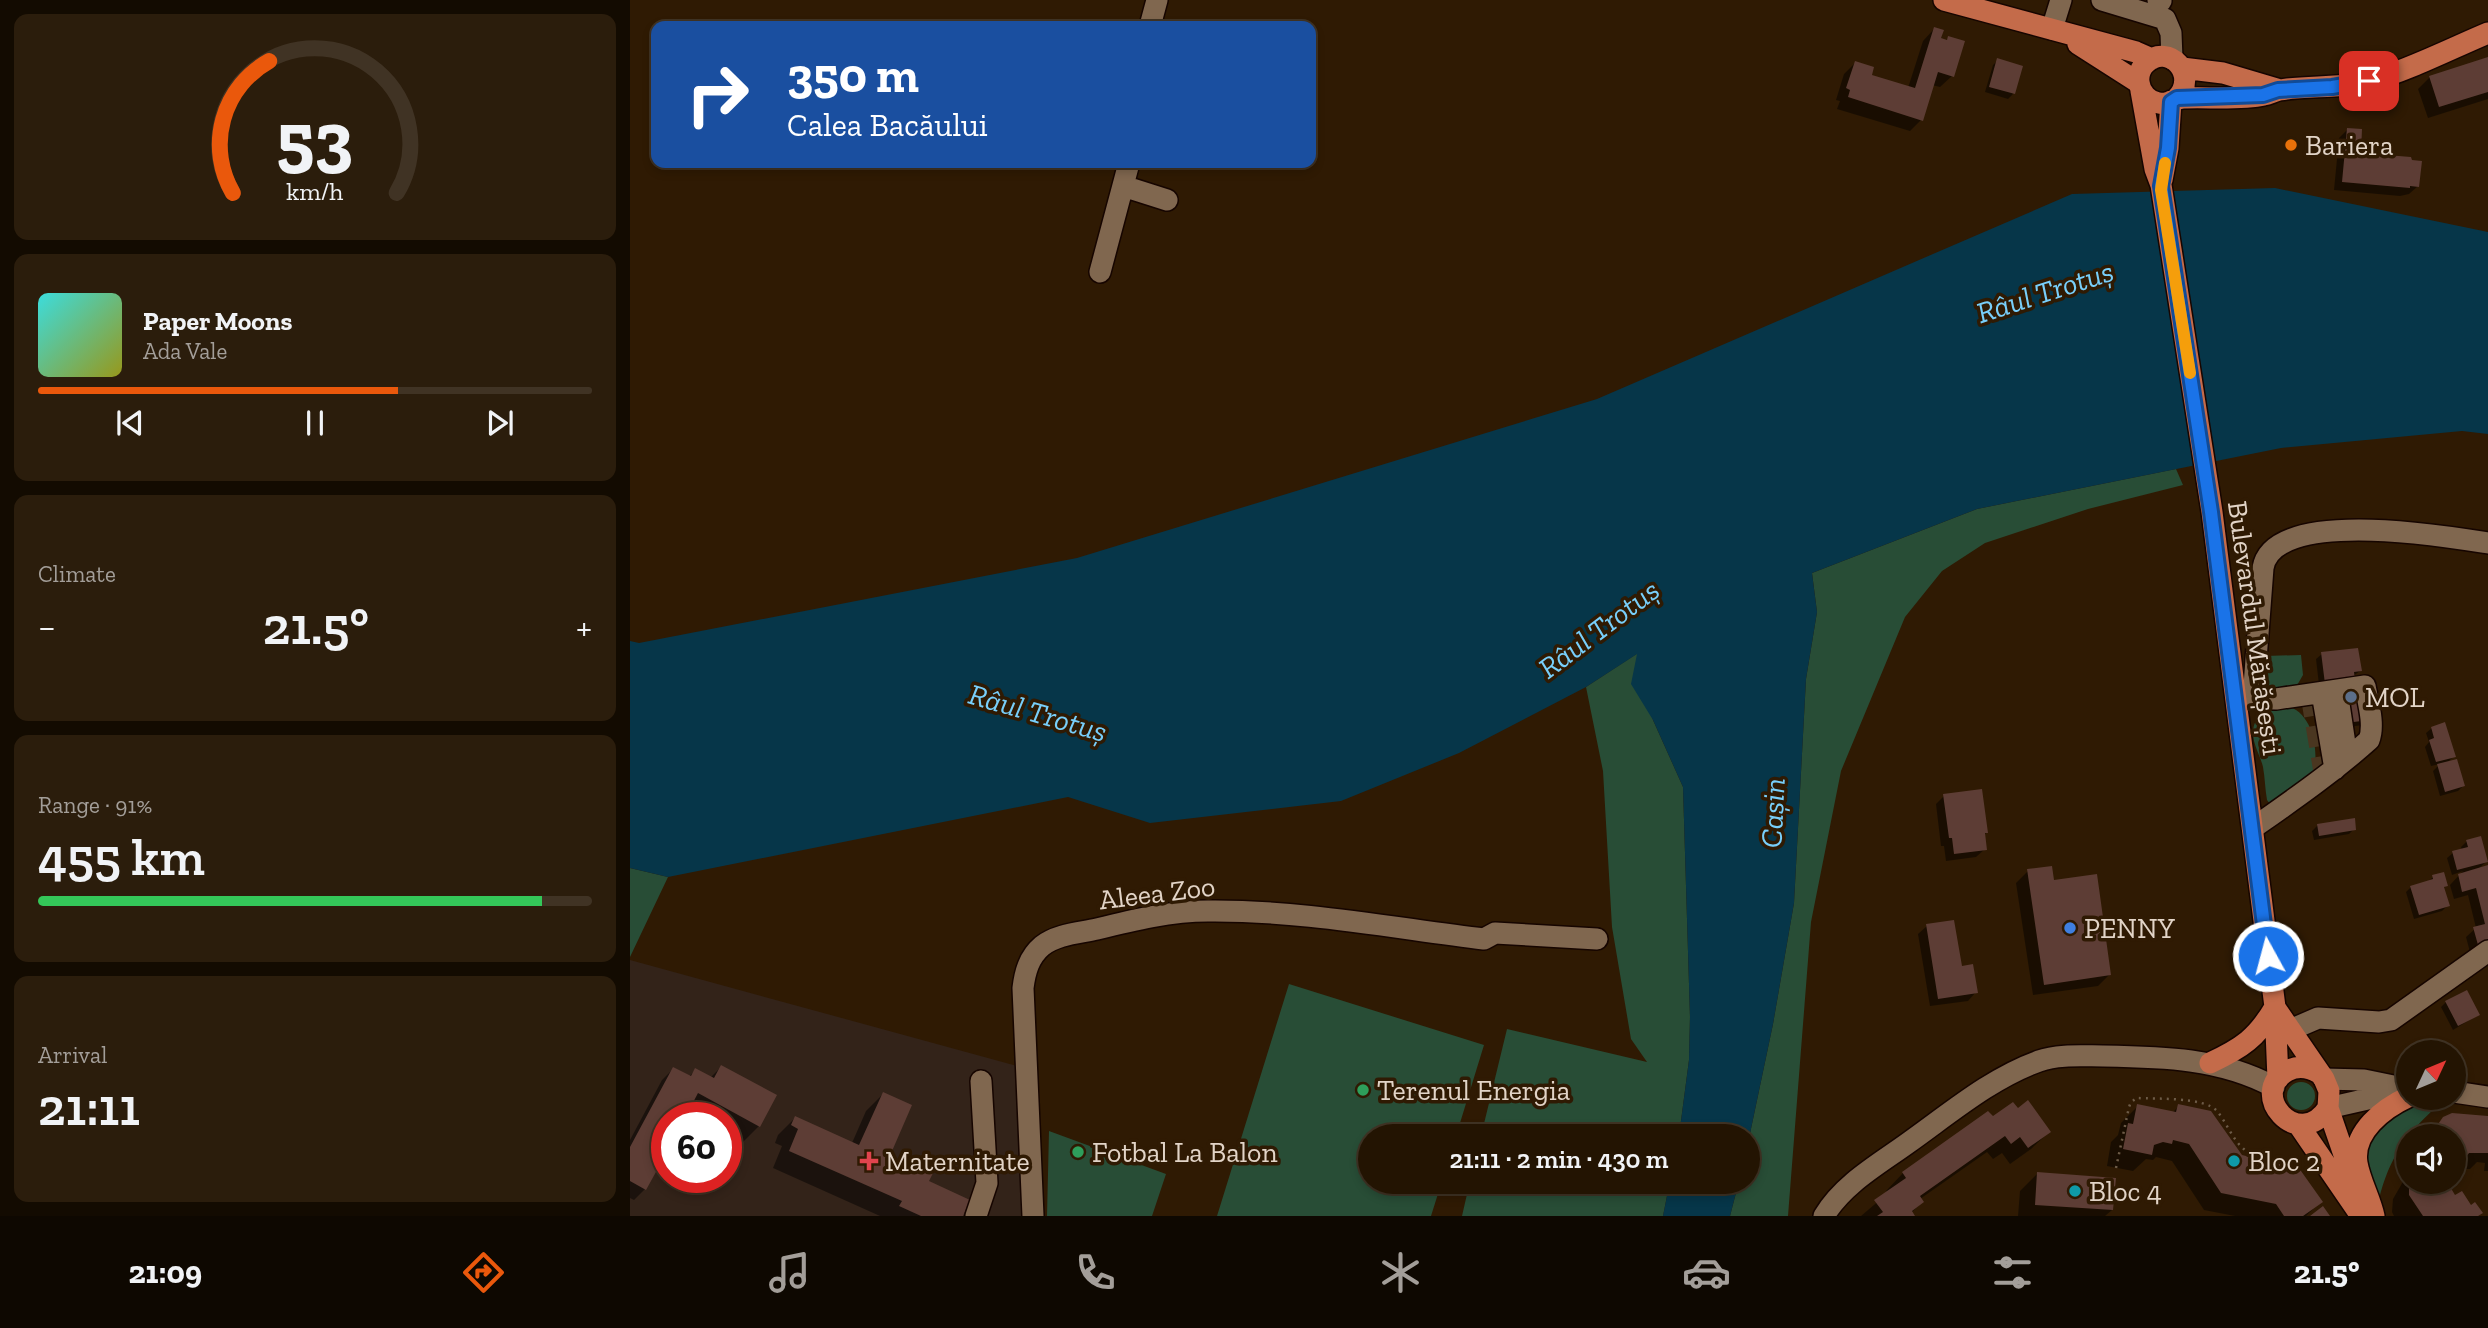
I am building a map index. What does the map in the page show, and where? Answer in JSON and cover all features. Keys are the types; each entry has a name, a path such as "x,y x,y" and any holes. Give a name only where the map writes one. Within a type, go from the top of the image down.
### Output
{"main road":[{"path":"1944,0 2169,62 2223,73 2278,90"},
{"path":"2052,29 2101,57 2140,87 2152,101 2159,103 2263,95 2278,90 2332,87 2369,81 2488,33"},
{"path":"2140,87 2141,69 2169,62"},
{"path":"2169,62 2185,82 2181,94 2174,100"},
{"name":"Bulevardul Mărășești","path":"2140,87 2155,170 2161,188 2211,512 2245,698 2253,828 2275,1007 2276,1083"},
{"name":"Bulevardul Mărășești","path":"2161,188 2174,100"},
{"path":"2210,1063 2256,1035 2275,1007 2322,1076 2329,1091 2328,1108 2362,1216"},
{"path":"2322,1076 2301,1067 2288,1071 2276,1083 2273,1096 2277,1111 2283,1118 2298,1124 2313,1122 2328,1108"},
{"path":"2374,1216 2360,1174 2356,1152 2371,1122 2396,1104"},
{"path":"2298,1124 2362,1216"}],"street":[{"path":"1151,21 1157,0"},
{"path":"2052,29 2061,0"},
{"path":"2102,0 2161,5 2171,33 2169,62"},
{"path":"1100,272 1127,168"},
{"path":"1122,186 1167,200"},
{"path":"2253,828 2348,758 2372,736 2365,686 2276,699 2245,698 2267,555 2280,543 2305,534 2364,530 2421,533 2488,543"},
{"path":"2337,691 2348,758"},
{"name":"Aleea Zoo","path":"1032,1216 1023,988 1025,972 1032,959 1040,947 1053,939 1142,918 1206,911 1283,915 1484,939 1496,933 1597,939"},
{"path":"2290,1030 2318,1018 2379,1022 2391,1020 2488,951"},
{"path":"1824,1216 1844,1192 1875,1167 1978,1094 2049,1058 2102,1056 2210,1063 2276,1083"},
{"path":"2322,1076 2396,1086"},
{"path":"976,1216 987,1183 981,1081"},
{"path":"2328,1108 2396,1092"},
{"path":"2466,1094 2488,1097"}],"path":[{"path":"2116,1168 2129,1107 2137,1098 2207,1105 2217,1112 2245,1150 2258,1156 2296,1163 2306,1170"}],"shaded area":[{"path":"630,960 1028,1069 1033,1216 630,1216"}],"green space":[{"path":"2176,469 2183,485 2088,509 1985,543 1942,571 1905,617 1841,771 1811,922 1788,1216 1730,1216 1736,1194 1760,1194 1760,1124 1752,1124 1794,903 1806,679 1817,612 1812,573 1977,509"},
{"path":"1638,653 1653,720 1683,787 1690,1017 1689,1060 1681,1124 1484,1124 1507,1029 1647,1062 1631,1039 1612,927 1603,771 1586,687"},
{"path":"2301,655 2303,675 2296,687 2263,690 2265,656"},
{"path":"2286,706 2302,715 2312,732 2314,772 2270,804 2267,800 2263,767 2254,741 2254,725 2266,712"},
{"path":"630,868 668,877 630,957"},
{"name":"Terenul Energia","path":"1289,984 1484,1045 1460,1124 1358,1124 1358,1194 1438,1194 1431,1216 1217,1216"},
{"path":"2301,1082 2311,1086 2315,1096 2311,1106 2301,1110 2291,1106 2287,1096 2291,1086"},
{"path":"2402,1110 2433,1110 2419,1124 2396,1124 2396,1155 2379,1199 2364,1161 2369,1144 2382,1122"},
{"name":"Fotbal La Balon","path":"1049,1131 1166,1174 1152,1216 1047,1216"},
{"path":"1467,1194 1667,1194 1663,1216 1462,1216"}],"water":[{"path":"2275,188 2488,232 2488,434 2462,431 2281,448 1977,509 1812,573 1817,612 1806,679 1794,903 1752,1124 1681,1124 1689,1060 1690,1017 1683,787 1653,720 1631,684 1637,654 1586,687 1459,753 1341,801 1150,823 1068,797 668,877 630,868 630,641 639,643 1077,558 1597,399 2072,194"},
{"path":"1667,1194 1736,1194 1730,1216 1663,1216"}],"building":[{"path":"1934,27 1944,30 1941,38 1947,40 1948,36 1965,41 1954,77 1938,72 1923,121 1848,97 1850,90 1846,88 1855,61 1874,67 1872,75 1915,88"},
{"path":"2488,57 2488,92 2439,107 2429,76"},
{"path":"1997,58 2023,66 2015,94 1989,87"},
{"path":"2347,128 2362,129 2361,153 2411,157 2412,160 2422,161 2419,187 2342,182"},
{"name":"MOL","path":"2358,648 2362,671 2354,672 2357,694 2378,719 2321,726 2327,700 2321,652"},
{"path":"2445,722 2456,757 2436,762 2429,740 2434,738 2431,727"},
{"path":"2457,759 2465,786 2445,792 2437,764"},
{"path":"1982,789 1988,833 1985,833 1987,850 1954,854 1943,794"},
{"path":"2355,818 2356,830 2319,836 2317,824"},
{"path":"2481,836 2488,862 2457,870 2452,851 2468,847 2466,840"},
{"path":"2488,865 2488,942 2478,945 2473,927 2485,924 2476,888 2462,892 2458,874"},
{"name":"PENNY","path":"2052,866 2054,880 2097,874 2111,975 2044,985 2027,869"},
{"path":"2444,872 2448,886 2444,887 2450,906 2419,915 2410,886 2433,879 2432,875"},
{"path":"1954,920 1962,966 1973,964 1978,993 1938,999 1926,924"},
{"path":"2467,990 2480,1015 2458,1026 2445,1001"},
{"path":"721,1065 777,1095 760,1127 742,1117 742,1102 714,1102 698,1093 693,1102 654,1102 673,1067 691,1076 695,1068 714,1078"},
{"path":"883,1092 912,1105 889,1158 922,1173 927,1163 936,1167 929,1181 970,1200 963,1216 921,1216 899,1206 902,1201 789,1151 798,1129 791,1125 795,1116 859,1145"},
{"path":"2028,1100 2051,1132 2028,1148 2020,1137 2011,1144 2005,1136 1920,1196 1924,1202 1912,1211 1915,1216 1877,1216 1883,1212 1874,1200 1906,1178 1902,1172 1988,1111 1993,1116 2013,1102 2018,1108"},
{"name":"Bloc 2","path":"2137,1104 2176,1112 2178,1104 2211,1111 2242,1155 2301,1171 2323,1202 2303,1216 2284,1216 2276,1204 2221,1193 2189,1144 2173,1140 2172,1144 2163,1142 2154,1145 2152,1155 2123,1149 2128,1123 2133,1124"},
{"path":"651,1108 651,1181 646,1190 630,1181 630,1147"},
{"path":"2452,1113 2488,1116 2488,1153 2469,1153 2466,1157 2466,1124 2438,1124 2443,1117"},
{"name":"Bloc 4","path":"2037,1172 2116,1178 2113,1210 2035,1205"},
{"path":"2464,1194 2471,1205 2475,1202 2483,1213 2478,1216 2423,1216 2409,1195"},
{"path":"2323,1206 2330,1216 2310,1216"}],"tunnel":[{"path":"2311,695 2325,778"}],"slow traffic":[{"path":"2165,163 2161,190 2190,373"}],"place":[{"name":"Bariera","path":"2291,145"},
{"name":"MOL","path":"2351,697"},
{"name":"PENNY","path":"2070,928"},
{"name":"Terenul Energia","path":"1363,1090"},
{"name":"Fotbal La Balon","path":"1078,1152"},
{"name":"Maternitate","path":"869,1161"},
{"name":"Bloc 2","path":"2234,1161"},
{"name":"Bloc 4","path":"2075,1191"}],"route":[{"path":"2268,956 2211,512 2161,186 2168,148 2171,102 2177,98 2263,95 2278,90 2332,87 2369,81"}],"water label":[{"name":"Râul Trotuș","path":"2045,292"},
{"name":"Râul Trotuș","path":"1599,629"},
{"name":"Râul Trotuș","path":"1038,713"},
{"name":"Cașin","path":"1773,813"}]}
